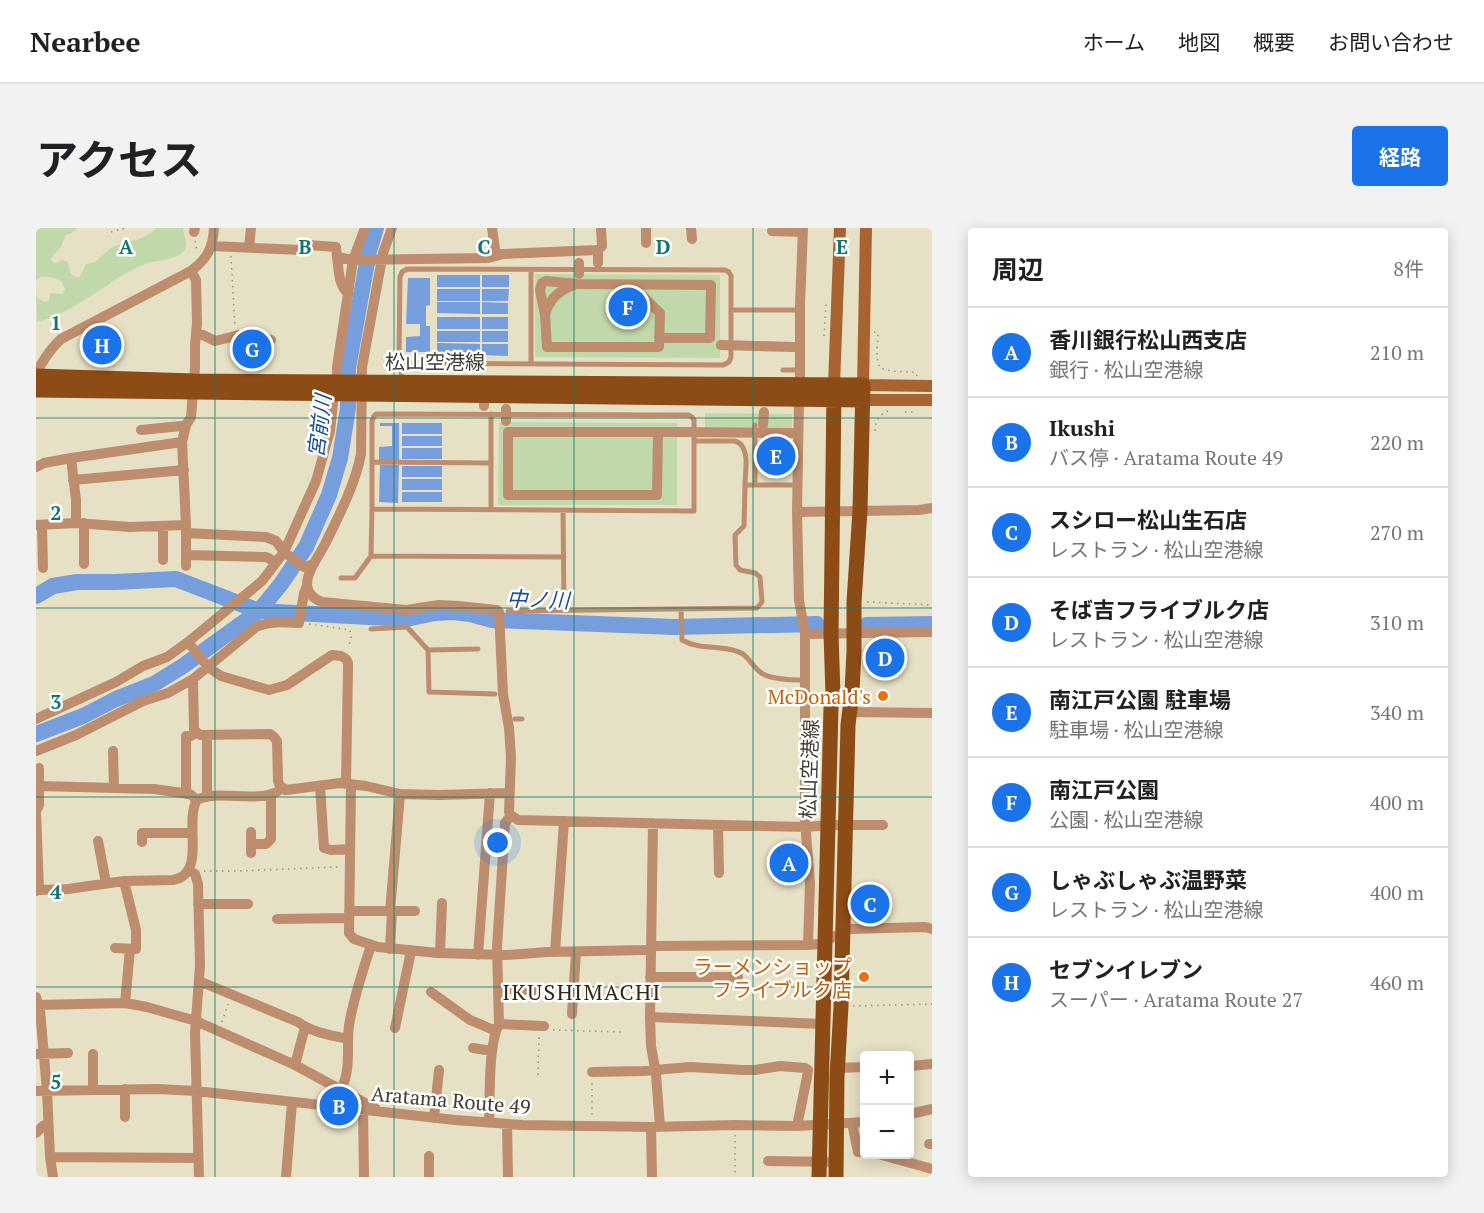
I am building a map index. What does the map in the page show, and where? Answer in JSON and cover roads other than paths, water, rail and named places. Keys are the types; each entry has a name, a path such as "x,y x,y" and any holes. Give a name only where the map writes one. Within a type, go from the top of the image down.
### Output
{"main road":[{"name":"松山空港線","path":"36,375 193,387"},
{"name":"松山空港線","path":"36,390 193,387 359,388 399,400 486,405 800,384"},
{"name":"松山空港線","path":"399,400 800,384 834,392 863,392 860,510 845,825 836,1169"},
{"name":"松山空港線","path":"819,1169 820,1125 814,1076 823,1024 826,940 833,694 831,634 834,392"}],"street":[{"path":"36,375 44,358 61,339 191,271 202,263 211,246 214,228"},
{"path":"249,247 251,228"},
{"path":"36,719 190,644 262,581 284,552 316,481 330,430 349,294 355,260 365,228"},
{"path":"36,751 76,735 143,701 168,693 193,679 206,665 256,627 265,623 300,619 309,566 343,507 359,464 361,454 359,388 378,261 392,228"},
{"path":"492,228 496,256"},
{"path":"598,263 598,250 602,246 601,228"},
{"path":"646,228 646,243"},
{"path":"834,392 840,228"},
{"path":"863,392 866,228"},
{"path":"772,231 803,230 797,342 800,384 795,433 799,600 804,627 810,883 808,945"},
{"path":"211,246 302,250 308,245 336,247 341,284 345,292 349,294"},
{"path":"337,257 378,261 488,258 502,254 598,250"},
{"path":"191,271 196,280 197,323 191,417 185,428 182,442 186,560 266,557 276,562"},
{"path":"545,315 550,302 579,276"},
{"path":"658,299 631,285 579,276 542,283 540,290 545,315 547,347 659,347 658,299 668,285 711,285 711,338"},
{"path":"631,285 658,299"},
{"path":"196,334 215,341 235,335 271,340"},
{"path":"659,338 711,338 722,345 765,349 797,342"},
{"path":"863,392 928,382"},
{"path":"863,392 932,400"},
{"path":"506,409 508,495 657,495 658,432"},
{"path":"762,429 764,412"},
{"path":"141,430 181,426 185,428"},
{"path":"507,426 658,432 762,429 795,433"},
{"path":"36,467 40,464 71,458 182,442"},
{"path":"71,458 84,564"},
{"path":"74,480 184,470"},
{"path":"797,512 932,508"},
{"path":"43,568 39,525 80,523 130,527 163,526 266,537 276,541 284,552 309,566"},
{"path":"163,526 163,560"},
{"path":"307,586 313,597 325,602 406,610 439,605 497,610 502,616 499,694 515,719 509,808 511,815 518,820 807,827 883,825"},
{"path":"804,627 831,634 932,632"},
{"path":"190,644 206,665 221,676 268,690 287,685 332,656 341,656 346,659 348,668 350,849 349,933 354,939 390,949 498,955 645,950 656,946 808,945 819,944 850,929 925,927 932,929"},
{"path":"193,679 193,726 196,733 207,736 270,734 277,741 278,781 282,788"},
{"path":"849,712 932,713"},
{"path":"186,794 186,736 196,733"},
{"path":"199,1177 196,1091 196,1021 199,981 198,885 191,863 193,809 202,798 207,736"},
{"path":"113,751 114,788"},
{"path":"39,768 39,805 36,811 37,891 53,891 124,881 173,880 192,872"},
{"path":"282,788 349,784 400,794 509,793"},
{"path":"39,786 140,788 190,794 202,798 271,794 279,792 282,788"},
{"path":"320,786 324,848 350,849"},
{"path":"478,955 490,793"},
{"path":"251,832 251,849 266,844 271,839 271,794"},
{"path":"390,949 400,794"},
{"path":"489,1123 492,1051 498,1027 498,955 505,823 511,815"},
{"path":"555,952 564,821"},
{"path":"652,1177 656,1127 655,1070 650,1017 653,823"},
{"path":"718,825 719,873"},
{"path":"142,842 142,833 192,833"},
{"path":"98,841 106,883"},
{"path":"115,948 136,949 135,930 124,881"},
{"path":"440,953 442,903"},
{"path":"198,904 248,904"},
{"path":"277,919 415,911"},
{"path":"340,1090 346,1074 349,1025 371,945"},
{"path":"125,1003 129,949"},
{"path":"395,1028 411,951"},
{"path":"572,1014 576,952"},
{"path":"650,977 738,977"},
{"path":"199,981 298,1022 305,1028 348,1039"},
{"path":"498,989 534,990"},
{"path":"431,992 470,1020 498,1027 542,1026"},
{"path":"53,1177 48,1124 41,1091 37,1002 125,1003 196,1021 295,1065 379,1111"},
{"path":"650,1017 823,1024"},
{"path":"295,1065 305,1028"},
{"path":"473,1048 492,1051"},
{"path":"40,1054 68,1053"},
{"path":"93,1054 93,1089"},
{"path":"914,1066 932,1064"},
{"path":"592,1072 690,1067 755,1070 780,1066 805,1068 814,1076 797,1126"},
{"path":"837,1068 860,1067"},
{"path":"434,1118 439,1070"},
{"name":"Aratama Route 49","path":"41,1091 93,1089 196,1091 507,1124 656,1127 797,1126 860,1122"},
{"path":"125,1089 125,1117"},
{"path":"286,1177 292,1102"},
{"path":"363,1110 364,1177"},
{"path":"914,1112 932,1110"},
{"path":"852,1123 858,1152 860,1152"},
{"path":"36,1133 48,1124"},
{"path":"507,1124 508,1177"},
{"path":"429,1156 429,1177"},
{"path":"50,1157 198,1158"},
{"path":"893,1159 932,1169"},
{"path":"768,1161 819,1169 836,1169"}],"lane":[{"path":"341,578 355,578 371,556 373,417 399,400 402,361 399,354 399,277 403,271 408,269 726,270 731,276 731,356 730,361 725,364 407,363 402,361"},
{"path":"531,270 531,363"},
{"path":"731,310 800,310"},
{"path":"783,370 800,384"},
{"path":"372,509 491,510 694,511 694,419 689,415 486,405 491,463 491,510"},
{"path":"755,485 762,429"},
{"path":"502,616 564,610 758,608 761,603 760,576 754,572 740,571 736,565 735,535 744,526 744,447 735,441 694,441"},
{"path":"372,462 491,463"},
{"path":"745,485 798,485"},
{"path":"563,510 564,610"},
{"path":"371,556 564,557"},
{"path":"681,609 682,640 691,645 737,651 748,657 761,673 784,680 805,680"},
{"path":"371,629 406,627 428,650 429,692 499,694"},
{"path":"428,650 478,649"}],"water":[{"path":"437,275 480,275 480,287 437,287"},
{"path":"482,275 509,275 509,287 482,287"},
{"path":"408,278 430,278 430,305 426,306 426,326 430,326 430,352 406,352 406,337 420,336 420,324 406,324"},
{"path":"437,289 480,289 480,301 437,301"},
{"path":"482,289 509,289 508,301 482,301"},
{"path":"437,302 480,302 480,314 437,313"},
{"path":"482,302 508,303 508,314 482,314"},
{"path":"437,317 480,317 480,329 437,329"},
{"path":"482,317 508,317 508,329 482,329"},
{"path":"437,331 480,331 480,342 437,342"},
{"path":"482,331 508,331 508,342 482,342"},
{"path":"437,343 480,344 480,355 437,355"},
{"path":"482,344 508,344 508,356 482,355"},
{"path":"380,423 399,423 399,460 379,460 379,447 392,446 392,426 380,426"},
{"path":"402,423 442,423 442,434 402,434"},
{"path":"402,436 442,436 442,446 402,446"},
{"path":"402,448 442,448 442,459 402,459"},
{"path":"380,465 399,465 398,503 379,502"},
{"path":"402,466 442,466 442,477 402,477"},
{"path":"402,479 442,479 442,490 402,490"},
{"path":"402,492 442,492 442,502 402,502"}],"waterway":[{"name":"宮前川","path":"36,734 154,684 183,666 259,611 306,547 329,495 340,458 348,408 348,368 369,251 376,228"},
{"name":"中ノ川","path":"36,596 53,586 77,582 176,579 259,611 406,619 453,612 492,620 674,627 817,624"},
{"name":"中ノ川","path":"866,625 932,624"}],"place":[{"name":"南江戸公園","path":"628,307"},
{"name":"セブンイレブン","path":"102,345"},
{"name":"しゃぶしゃぶ温野菜","path":"252,349"},
{"name":"南江戸公園 駐車場","path":"776,456"},
{"name":"そば吉フライブルク店","path":"885,658"},
{"name":"McDonald's","path":"883,696"},
{"name":"香川銀行松山西支店","path":"789,863"},
{"name":"スシロー松山生石店","path":"870,904"},
{"name":"ラーメンショップ フライブルク店","path":"864,977"},
{"name":"Ikushi","path":"339,1106"}],"district":[{"name":"IKUSHIMACHI","path":"582,991"}]}
